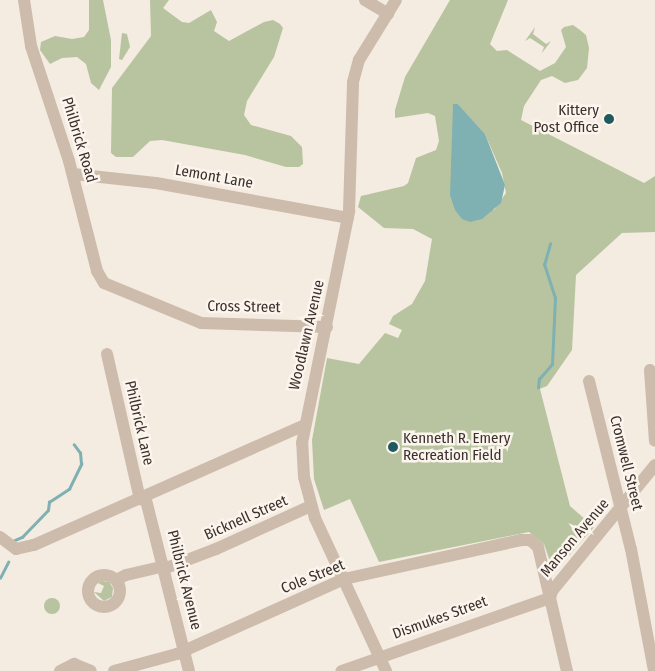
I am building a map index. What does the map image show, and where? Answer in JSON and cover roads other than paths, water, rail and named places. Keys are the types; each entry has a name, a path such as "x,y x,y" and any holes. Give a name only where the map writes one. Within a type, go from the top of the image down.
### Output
{"street":[{"name":"Philbrick Road","path":"24,0 31,46 73,174 97,271 108,286"},
{"path":"365,0 388,14"},
{"name":"Woodlawn Avenue","path":"386,671 311,506 302,462 304,426 327,327 348,218 353,82 359,60 396,0"},
{"name":"Lemont Lane","path":"73,174 156,183 348,218"},
{"name":"Cross Street","path":"108,286 201,323 327,327"},
{"name":"Philbrick Lane","path":"107,354 143,498"},
{"path":"650,370 655,441"},
{"name":"Cromwell Street","path":"589,381 621,508 654,671"},
{"path":"0,537 16,549 34,545 304,426"},
{"name":"Manson Avenue","path":"567,671 550,598 557,583 655,465"},
{"name":"Philbrick Avenue","path":"143,498 165,567 189,671"},
{"name":"Bicknell Street","path":"116,580 126,575 165,567 216,550 311,506"},
{"name":"Cole Street","path":"114,671 185,651 344,579 527,540 538,547 550,598"},
{"name":"Dismukes Street","path":"341,671 550,598"},
{"path":"60,671 74,664 90,671"}],"water":[{"path":"453,104 458,104 485,134 505,185 501,203 482,219 470,222 462,219 455,210 450,195"}],"waterway":[{"path":"538,388 539,379 552,364 555,298 544,265 550,244"},
{"path":"13,541 22,537 48,510 49,502 69,489 81,464 80,453 74,445"},
{"path":"0,578 8,562"}],"place":[{"name":"Kittery Post Office","path":"609,119"},
{"name":"Kenneth R. Emery Recreation Field","path":"393,447"}]}
